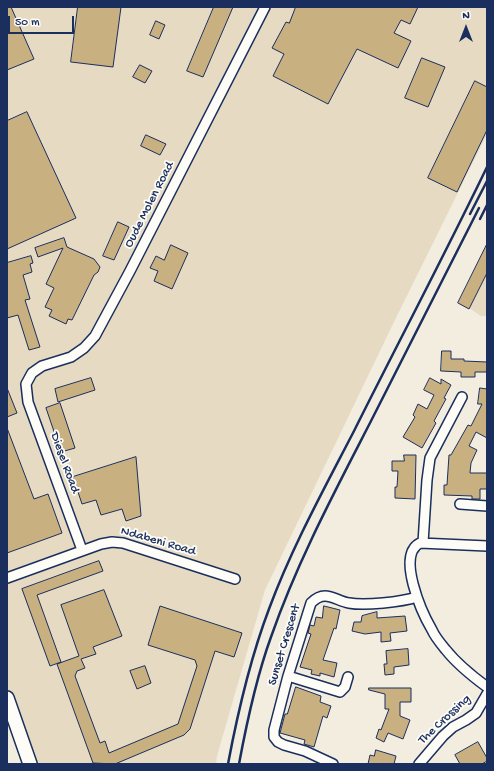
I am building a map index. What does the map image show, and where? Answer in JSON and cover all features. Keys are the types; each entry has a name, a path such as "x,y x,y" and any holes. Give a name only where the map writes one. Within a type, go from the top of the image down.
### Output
{"street":[{"name":"Oude Molen Road","path":"26,384 32,373 42,366 71,357 84,348 95,336 130,271 265,7"},
{"name":"Diesel Road","path":"26,384 28,402 82,550"},
{"path":"423,542 430,458 462,396"},
{"path":"460,504 487,506"},
{"name":"Ndabeni Road","path":"7,578 82,550 112,542 124,543 235,578"},
{"path":"487,546 423,542 412,549 409,563 417,597 432,631 447,651 461,666 487,687"},
{"name":"Sunset Crescent","path":"333,764 305,751 284,745 278,742 274,737 274,730 288,676 312,603 316,598 324,596 348,603 360,604 405,600 417,597"},
{"path":"288,676 340,692 345,687 348,677"},
{"name":"The Crossing","path":"419,764 443,736 453,727 466,720 476,712 487,694"},
{"path":"7,698 30,764"}],"shaded area":[{"path":"7,7 487,7 487,134 393,324 265,590 217,756 216,764 30,764 7,698"},
{"path":"487,246 487,316 481,316 459,301"}],"building":[{"path":"7,7 11,7 34,59 7,70"},
{"path":"78,7 121,7 113,67 71,62"},
{"path":"214,7 233,7 203,77 187,71"},
{"path":"296,7 418,7 410,24 401,20 394,33 411,41 398,68 357,49 328,104 273,76 284,54 272,48 286,22 289,23"},
{"path":"156,21 165,25 159,39 150,35"},
{"path":"422,58 445,67 428,107 405,98"},
{"path":"140,65 152,71 145,83 133,77"},
{"path":"475,81 487,87 487,130 457,192 428,178"},
{"path":"27,112 76,218 7,249 7,121"},
{"path":"146,135 166,144 160,155 141,146"},
{"path":"118,222 129,227 114,260 103,256"},
{"path":"64,238 67,247 94,259 100,267 98,272 94,275 72,320 68,319 66,324 49,316 52,310 45,307 54,288 46,284 63,248 38,257 35,248"},
{"path":"487,244 487,273 469,309 458,303"},
{"path":"171,245 188,253 172,289 154,281 158,271 150,268 156,256 164,260"},
{"path":"31,256 33,263 30,264 32,272 23,275 30,299 25,300 40,347 29,350 18,315 7,318 7,263"},
{"path":"442,351 451,351 451,359 487,362 487,372 475,372 475,377 461,377 461,372 441,371"},
{"path":"91,378 95,390 58,402 55,389"},
{"path":"430,378 441,384 441,379 451,385 444,398 446,399 434,421 436,423 422,448 403,437 415,417 413,415 418,404 427,409 434,395 424,390"},
{"path":"7,388 17,413 7,417"},
{"path":"480,388 487,389 487,438 476,432 469,446 477,450 471,463 470,473 487,473 487,489 480,489 480,499 472,499 472,496 444,495 444,485 447,485 449,455 451,455 468,425 471,426 482,404 478,404"},
{"path":"60,403 75,448 61,452 46,408"},
{"path":"7,428 34,499 48,494 62,533 7,553"},
{"path":"404,455 416,455 415,499 395,498 395,487 397,487 398,471 392,471 392,461 404,461"},
{"path":"136,457 141,516 126,521 122,509 101,515 96,500 82,504 73,477"},
{"path":"99,561 103,571 37,595 61,662 50,666 22,589"},
{"path":"104,590 122,636 93,647 96,654 81,659 85,668 77,671 75,676 100,743 105,741 109,753 178,724 197,666 195,660 148,645 160,606 242,633 234,657 215,651 190,729 184,735 115,764 93,763 57,664 79,656 61,605"},
{"path":"324,606 340,610 336,629 334,628 323,660 337,663 334,677 320,673 320,676 311,674 312,670 300,667 311,634 308,633 310,625 314,626 316,617 322,618"},
{"path":"377,612 377,618 405,616 407,631 390,633 391,641 381,642 381,632 365,634 352,631 354,622 361,622 362,616"},
{"path":"408,649 409,665 394,667 394,674 385,675 384,664 387,664 386,651"},
{"path":"145,666 151,683 137,689 130,671"},
{"path":"296,687 321,696 320,702 331,706 327,718 323,716 314,747 304,744 305,740 280,733 285,714 287,714"},
{"path":"369,688 411,688 411,702 400,702 400,716 410,720 403,739 388,733 384,742 376,738 379,729 381,730 389,709 385,709 385,694 369,690"},
{"path":"478,742 487,758 487,761 482,764 460,764 455,755"},
{"path":"376,750 396,756 394,764 368,764 370,755 374,756"}],"railway":[{"path":"228,764 240,705 250,666 262,628 278,586 309,518 487,167"},
{"path":"470,214 487,181"},
{"path":"480,219 487,205"},
{"path":"239,764 256,684 281,609 293,581 330,500 479,208"}]}
